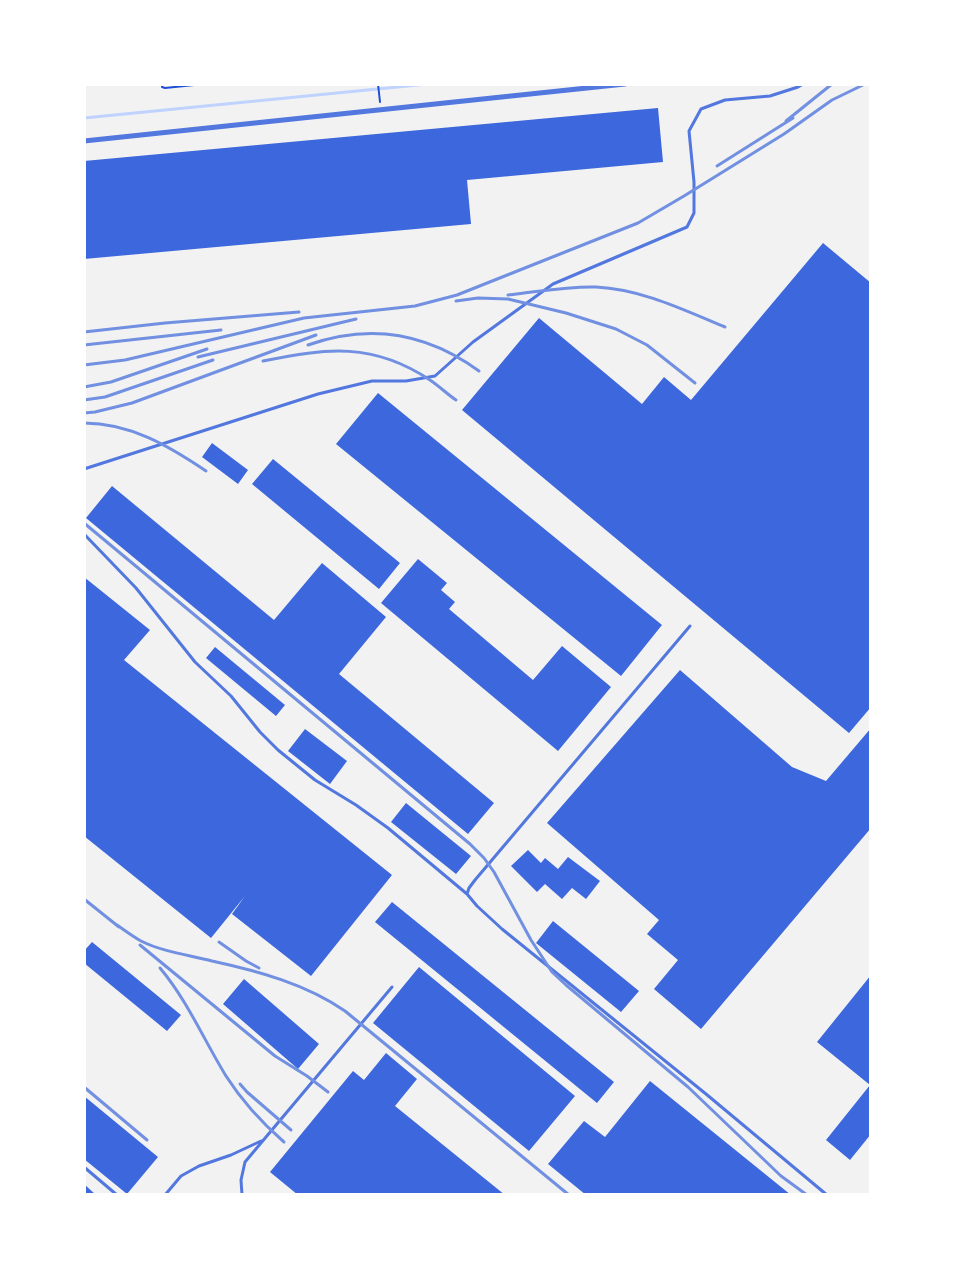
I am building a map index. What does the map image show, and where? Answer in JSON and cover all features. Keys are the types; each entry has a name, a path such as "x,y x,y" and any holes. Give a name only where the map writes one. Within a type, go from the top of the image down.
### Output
{"street":[{"path":"84,141 625,84"}],"lane":[{"path":"84,468 318,394 372,381 406,381 435,376 472,342 553,284 687,227 694,213 694,182 689,131 701,109 725,99 770,96 803,84"},
{"path":"84,534 136,588 195,662 231,696 278,750 315,780 388,828 467,894 502,928 827,1195"},
{"path":"467,894 474,880 690,626"},
{"path":"242,1195 241,1180 245,1162 392,987"},
{"path":"165,1195 180,1176 262,1141"},
{"path":"84,1167 117,1195"}],"path":[{"path":"162,84 165,88 204,84"},
{"path":"378,84 380,104"}],"building":[{"path":"658,108 663,162 467,180 471,224 84,259 84,161"},
{"path":"823,243 871,283 871,707 849,733 462,410 539,318 642,404 664,377 691,400"},
{"path":"378,393 662,625 621,676 336,444"},
{"path":"212,443 248,470 238,484 202,457"},
{"path":"273,459 400,563 379,589 252,484"},
{"path":"112,486 274,620 322,563 386,617 339,674 494,803 468,834 86,518"},
{"path":"418,559 447,583 441,590 455,602 449,609 533,680 562,646 611,687 558,751 381,603"},
{"path":"84,577 150,630 124,660 392,875 311,976 232,914 245,896 211,938 84,836"},
{"path":"215,647 285,705 276,716 206,658"},
{"path":"680,670 792,767 826,781 871,728 871,828 701,1029 654,989 678,960 647,934 659,920 547,823"},
{"path":"305,729 347,761 330,784 288,751"},
{"path":"406,803 471,856 456,874 391,822"},
{"path":"528,850 541,863 545,858 558,869 568,857 600,881 586,899 572,888 562,899 545,884 537,892 511,866"},
{"path":"392,902 614,1082 597,1103 375,922"},
{"path":"553,921 639,991 621,1012 536,943"},
{"path":"92,942 181,1015 167,1031 84,963 84,951"},
{"path":"419,967 575,1096 529,1151 373,1023"},
{"path":"871,975 871,1134 850,1160 826,1140 870,1085 817,1042"},
{"path":"244,979 319,1044 298,1069 223,1004"},
{"path":"386,1053 417,1079 395,1106 505,1195 298,1195 270,1172 353,1071 364,1080"},
{"path":"650,1081 791,1195 586,1195 548,1164 584,1121 605,1137"},
{"path":"84,1096 158,1157 127,1194 84,1159"},
{"path":"84,1184 96,1195 84,1195"}],"waterway":[{"path":"84,118 428,84"}],"railway":[{"path":"786,121 832,84"},
{"path":"84,365 125,360 304,318 415,306 457,295 638,223 784,134 832,100 865,84"},
{"path":"717,166 793,118"},
{"path":"508,295 574,287 613,289 662,301 725,327"},
{"path":"456,301 478,298 508,299 566,313 616,329 647,345 695,383"},
{"path":"84,332 299,312"},
{"path":"198,357 356,319"},
{"path":"84,345 221,330"},
{"path":"308,345 354,334 397,336 418,340 439,348 479,371"},
{"path":"84,413 132,403 316,335"},
{"path":"84,387 111,382 207,349"},
{"path":"263,361 329,351 369,354 389,359 409,368 430,380 456,400"},
{"path":"84,400 105,397 213,360"},
{"path":"84,423 101,424 133,432 178,453 206,471"},
{"path":"84,523 470,844 494,872 531,940 552,972 688,1087 781,1176 807,1195"},
{"path":"84,899 119,927"},
{"path":"114,923 149,945 264,974 298,986 330,1002 345,1011 569,1195"},
{"path":"219,942 259,968"},
{"path":"140,945 275,1056 328,1092"},
{"path":"160,968 187,1007 232,1085 252,1111 284,1142"},
{"path":"240,1084 291,1130"},
{"path":"84,1087 147,1140"}]}
